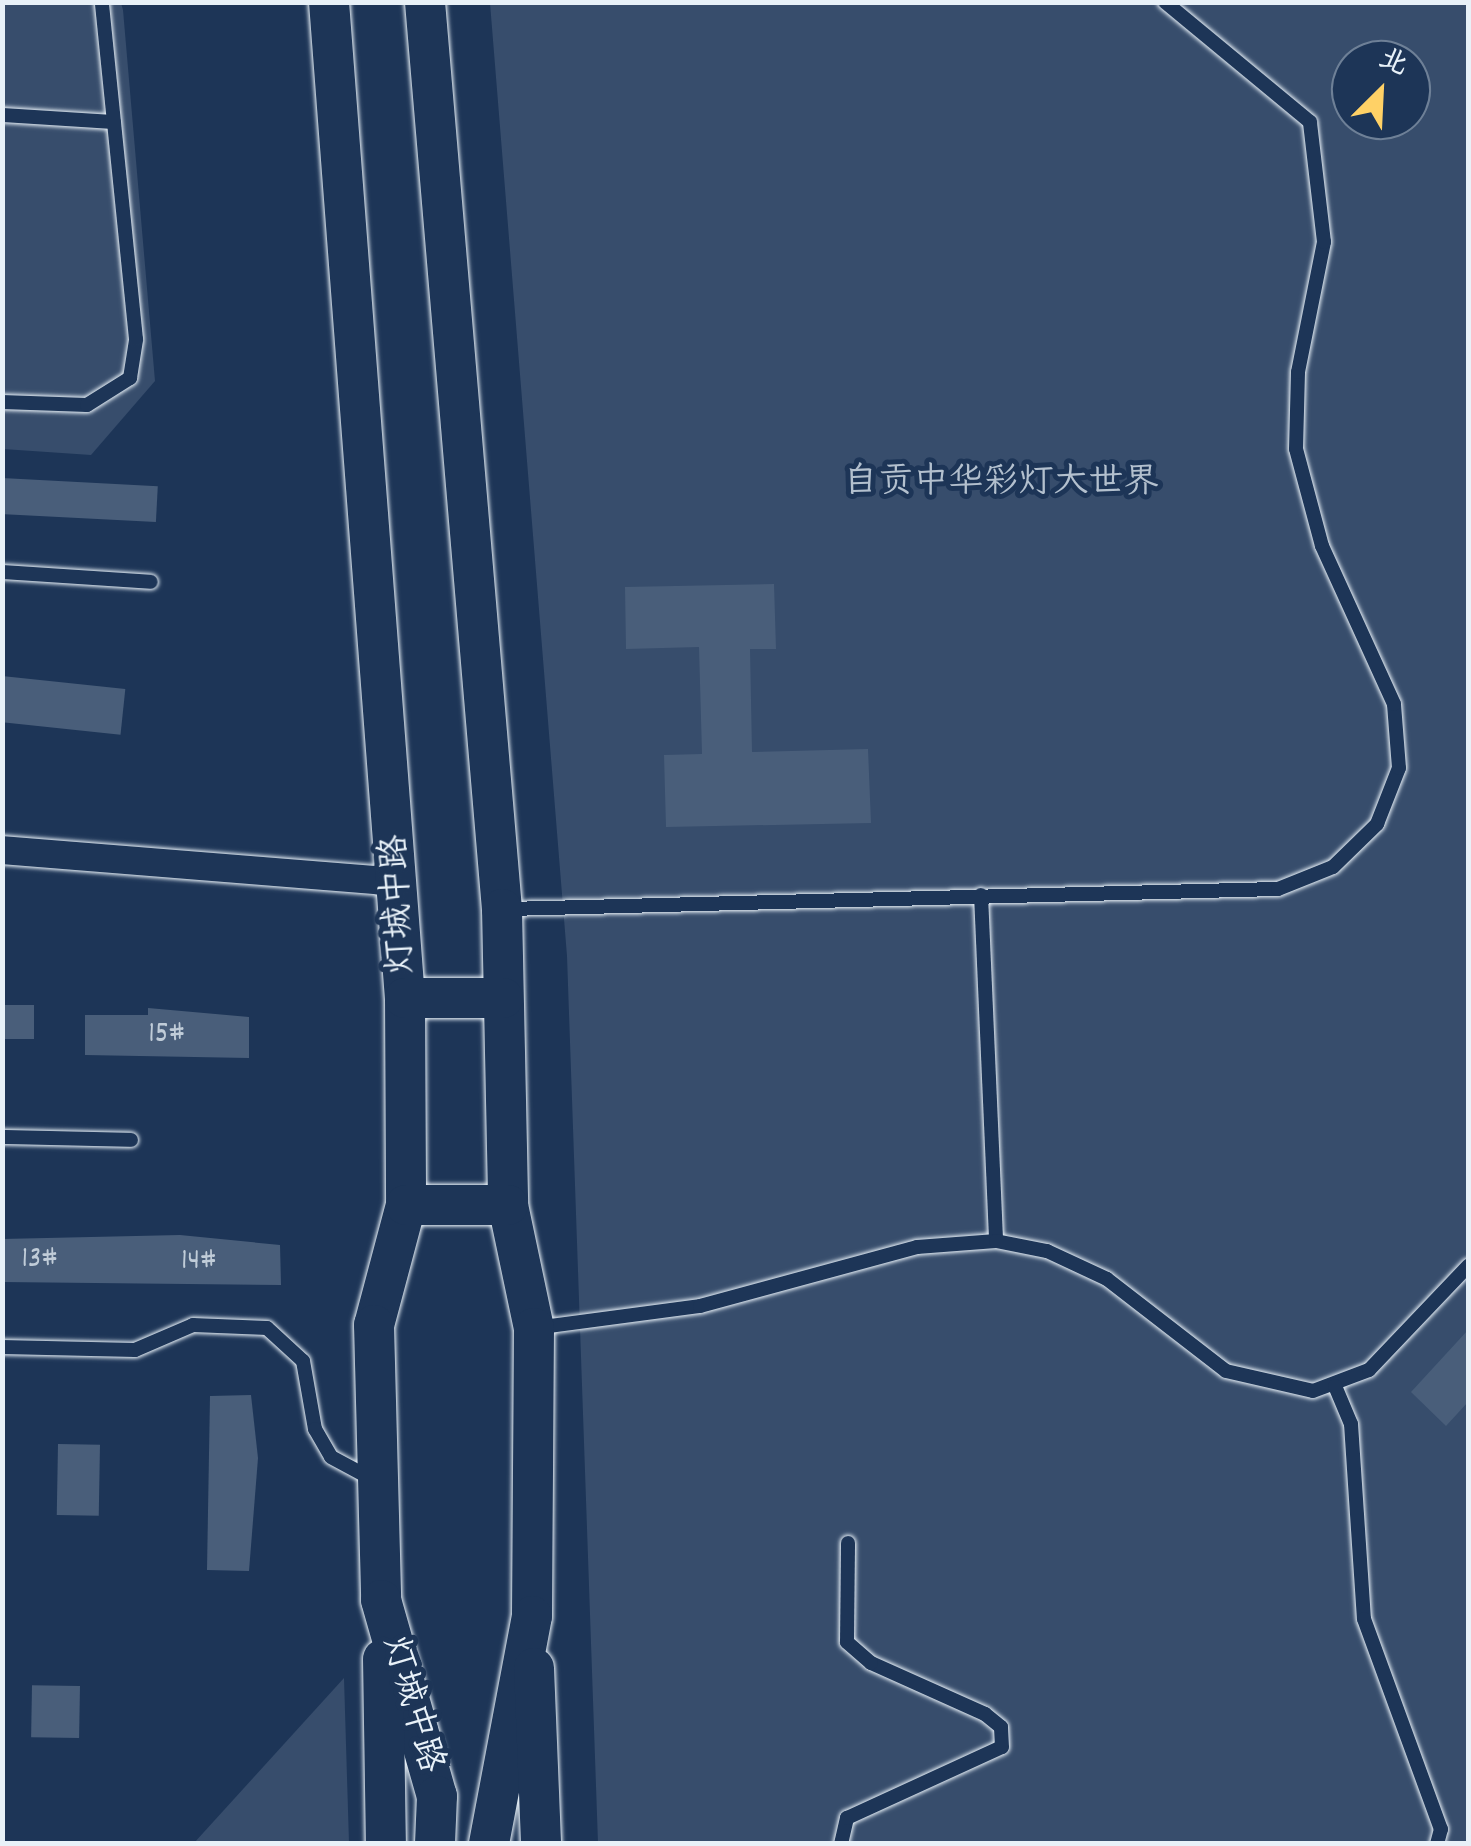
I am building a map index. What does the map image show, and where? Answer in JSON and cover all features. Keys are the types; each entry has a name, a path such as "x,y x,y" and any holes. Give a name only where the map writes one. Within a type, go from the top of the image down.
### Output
{"main road":[{"name":"灯城中路","path":"328,2 401,882 406,1205 374,1324 382,1600 436,1796 435,1844"},
{"name":"灯城中路","path":"424,2 502,909 508,1204 534,1328 532,1616 491,1798 489,1844"},
{"path":"404,998 503,998"},
{"path":"406,1205 508,1204"},
{"path":"382,1600 386,1844"},
{"path":"532,1616 542,1844"}],"street":[{"path":"2,850 401,882"}],"lane":[{"path":"2,402 87,405 130,378 136,340 102,2"},
{"path":"502,909 981,896 1302,882 1358,848 1398,768 1394,704 1322,546 1296,449 1298,372 1324,242 1310,122 1165,2"},
{"path":"2,115 114,122"},
{"path":"2,572 152,582"},
{"path":"981,896 996,1241"},
{"path":"2,1137 132,1140"},
{"path":"534,1328 700,1306 917,1247 996,1241 1048,1251 1107,1279 1226,1371 1287,1390 1335,1386 1385,1356 1468,1266"},
{"path":"2,1347 135,1350 193,1325 267,1328 303,1361 315,1430 331,1457 377,1480"},
{"path":"1335,1386 1351,1424 1364,1619 1441,1830 1437,1844"},
{"path":"841,1844 847,1818 1002,1748 1001,1727 985,1714 871,1663 847,1642 848,1543"}],"green space":[{"path":"2,3 121,3 123,10 155,381 91,455 3,449"},
{"name":"自贡中华彩灯大世界","path":"490,3 1468,3 1468,1843 598,1843 567,956"},
{"path":"344,1678 349,1843 194,1843"}],"building":[{"path":"2,478 158,486 156,522 2,514"},
{"path":"774,584 776,649 750,649 752,752 868,749 871,823 666,827 664,755 702,754 699,647 626,649 625,587"},
{"path":"2,676 125,689 121,735 2,722"},
{"path":"2,1005 34,1005 34,1039 2,1039"},
{"path":"148,1008 249,1017 249,1058 85,1055 85,1015 148,1015"},
{"path":"180,1235 280,1245 281,1285 2,1282 2,1239"},
{"path":"1468,1330 1468,1402 1446,1426 1411,1392"},
{"path":"251,1395 258,1458 249,1571 207,1570 210,1396"},
{"path":"58,1444 100,1445 99,1516 57,1515"},
{"path":"32,1685 80,1686 79,1738 31,1737"}]}
